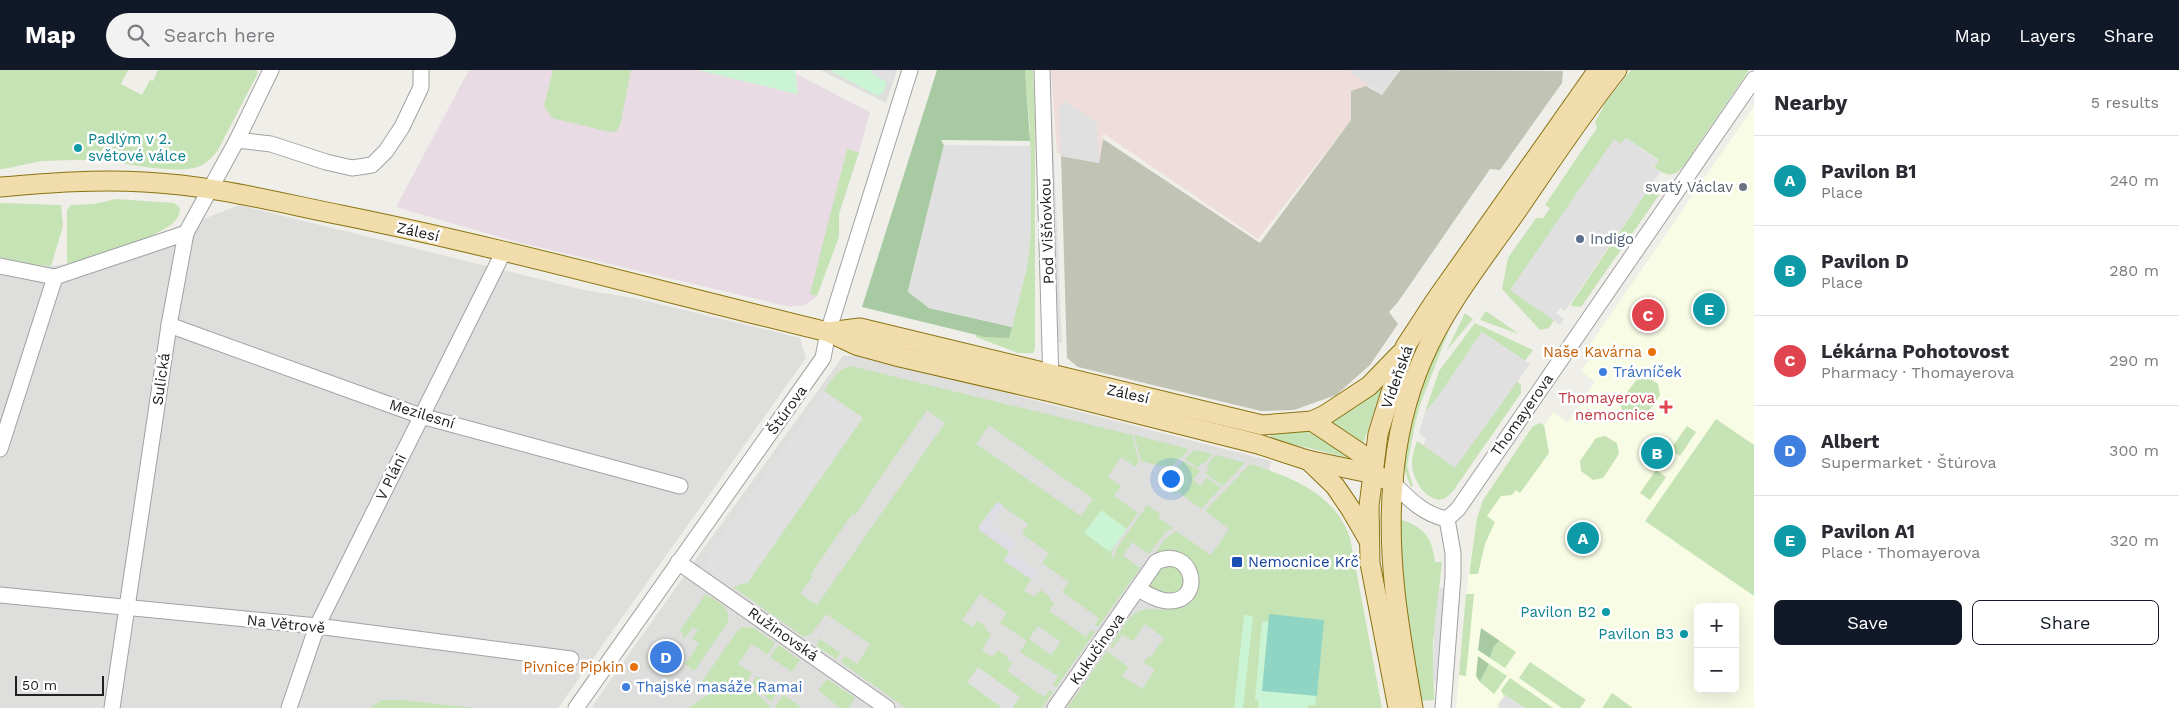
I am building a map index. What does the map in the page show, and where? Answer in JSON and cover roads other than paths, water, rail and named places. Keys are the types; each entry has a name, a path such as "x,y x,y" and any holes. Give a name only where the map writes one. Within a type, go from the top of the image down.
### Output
{"main road":[{"name":"Vídeňská","path":"1398,708 1370,563 1368,539 1369,506 1378,434 1406,347 1463,261 1598,70"},
{"name":"Vídeňská","path":"1413,708 1399,627 1391,546 1393,483 1399,438 1409,398 1423,358 1441,322 1475,269 1575,126 1617,70"},
{"name":"Zálesí","path":"0,187 72,181 127,182 212,189 375,222 504,251 828,332 856,345 900,357 1051,384 1262,426 1312,421 1325,415 1369,386 1406,347"},
{"name":"Zálesí","path":"1051,384 1307,460 1374,474 1393,483"},
{"path":"1312,421 1360,453 1374,474"},
{"path":"1307,460 1335,486 1368,539"}],"street":[{"name":"Sulická","path":"112,708 169,325 186,233 212,189 271,70"},
{"path":"237,140 271,144 326,162 352,168 372,165 386,151 402,127 421,87 421,70"},
{"name":"Štúrova","path":"576,708 823,358 828,332 910,70"},
{"name":"Pod Višňovkou","path":"1042,70 1051,384"},
{"name":"Thomayerova","path":"1446,519 1458,509 1754,79"},
{"path":"0,266 55,277 186,233"},
{"name":"V Pláni","path":"289,708 317,626 504,251"},
{"path":"0,449 55,277"},
{"name":"Mezilesní","path":"169,325 421,416 680,486"},
{"path":"1393,483 1416,505 1435,516 1446,519 1453,553 1453,576 1443,708"},
{"name":"Ružinovská","path":"678,562 887,708"},
{"name":"Kukučínova","path":"1055,708 1138,589"},
{"name":"Na Větrově","path":"0,596 317,626 571,659"}],"place":[{"name":"Padlým v 2. světové válce","path":"78,148"},
{"name":"svatý Václav","path":"1743,187"},
{"name":"Indigo","path":"1580,239"},
{"name":"Pavilon A1","path":"1709,309"},
{"name":"Lékárna Pohotovost","path":"1648,315"},
{"name":"Naše Kavárna","path":"1652,352"},
{"name":"Trávníček","path":"1603,372"},
{"name":"Thomayerova nemocnice","path":"1666,407"},
{"name":"Pavilon D","path":"1657,453"},
{"name":"Pavilon B1","path":"1583,538"},
{"name":"Nemocnice Krč","path":"1237,562"},
{"name":"Pavilon B2","path":"1606,612"},
{"name":"Pavilon B3","path":"1684,634"},
{"name":"Albert","path":"666,657"},
{"name":"Pivnice Pipkin","path":"634,667"},
{"name":"Thajské masáže Ramai","path":"626,687"}]}
